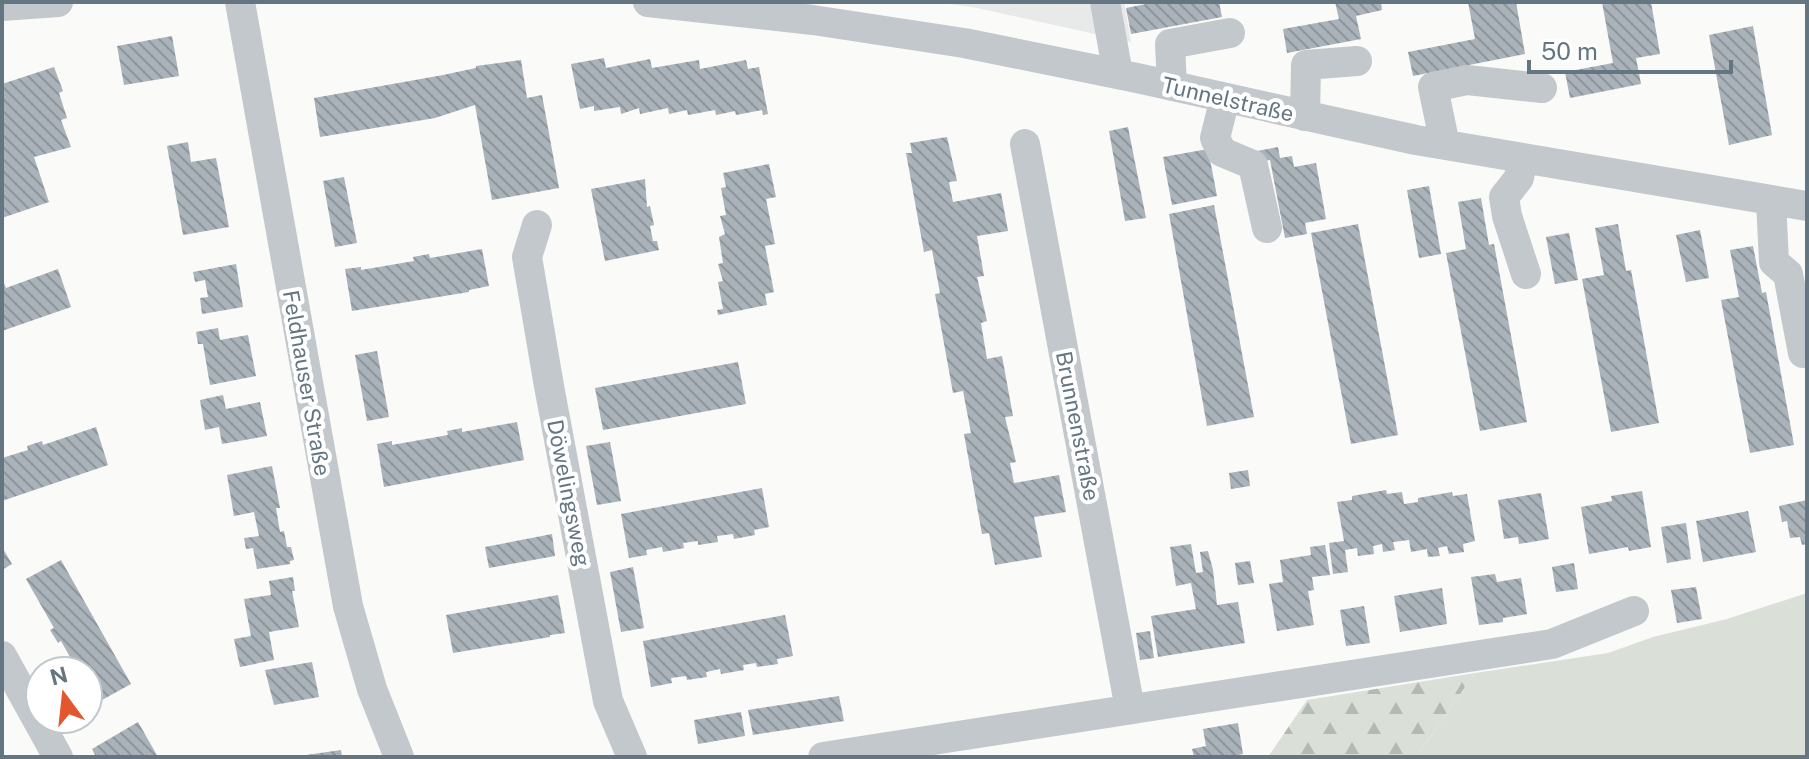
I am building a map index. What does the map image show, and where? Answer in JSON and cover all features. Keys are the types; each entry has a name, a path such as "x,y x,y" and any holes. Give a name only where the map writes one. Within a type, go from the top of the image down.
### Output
{"street":[{"path":"2,6 58,2"},
{"name":"Feldhauser Straße","path":"240,2 348,606 372,689 399,757"},
{"name":"Tunnelstraße","path":"648,2 802,19 964,43 1445,145 1807,206"},
{"path":"1105,2 1118,74"},
{"path":"1172,86 1170,44 1230,33"},
{"path":"1305,116 1306,65 1357,61"},
{"path":"1445,145 1433,87 1467,80 1542,88"},
{"path":"1225,98 1215,138 1222,152 1253,165 1267,228"},
{"name":"Brunnenstraße","path":"1025,144 1130,709"},
{"path":"1522,159 1519,178 1504,197 1526,274"},
{"path":"1771,201 1774,262 1788,274 1803,353"},
{"name":"Döwelingsweg","path":"537,225 527,257 549,386 608,701 632,757"},
{"path":"823,757 1552,644 1634,611"},
{"path":"2,656 58,757"}],"shaded area":[{"path":"937,2 1124,2 1131,42 977,8"}],"green space":[{"path":"1807,593 1807,757 1416,757 1475,673 1608,653"},
{"path":"1475,673 1416,757 1268,757 1307,700"}],"building":[{"path":"1156,2 1219,2 1222,17 1131,34 1126,8"},
{"path":"1335,2 1381,2 1382,10 1356,16 1361,39 1287,53 1283,29 1339,19"},
{"path":"1468,2 1516,2 1525,54 1413,76 1408,52 1475,39"},
{"path":"1602,2 1651,2 1660,54 1636,58 1641,84 1570,98 1565,72 1613,63"},
{"path":"1753,26 1772,135 1729,145 1709,35"},
{"path":"172,36 179,76 124,85 117,46"},
{"path":"604,58 606,68 650,59 652,68 699,60 700,69 746,60 748,69 759,67 768,114 763,115 762,110 716,115 715,110 688,115 687,110 669,114 668,108 640,114 639,108 621,114 620,107 594,111 594,106 580,109 571,64"},
{"path":"521,60 527,98 542,95 559,188 492,200 475,105 435,118 320,137 314,98"},
{"path":"54,67 63,91 59,93 67,118 61,120 71,147 34,157 49,202 2,218 2,84"},
{"path":"1128,127 1146,218 1125,221 1109,131"},
{"path":"947,137 957,181 949,182 953,202 1001,193 1008,231 977,236 984,276 977,277 987,321 981,323 987,359 1002,356 1013,416 1005,417 1016,462 1010,463 1014,483 1059,475 1066,512 1034,517 1042,557 995,565 989,533 982,534 964,434 971,433 963,391 953,393 935,294 940,293 932,250 924,252 906,153 912,153 910,143"},
{"path":"188,142 191,162 216,158 229,227 183,235 167,146"},
{"path":"1278,147 1280,158 1292,156 1294,167 1316,163 1326,219 1305,223 1307,234 1285,238 1270,160 1259,162 1257,151"},
{"path":"1208,149 1217,196 1172,205 1163,157"},
{"path":"769,164 776,197 766,199 775,244 765,246 774,292 765,294 767,305 718,315 717,310 723,309 718,282 723,281 718,264 723,263 719,237 725,234 720,216 726,215 721,188 726,187 723,173"},
{"path":"344,177 357,243 335,247 323,181"},
{"path":"645,179 647,207 650,206 654,225 650,226 653,241 657,241 659,250 605,261 591,189"},
{"path":"1429,186 1441,254 1419,258 1407,190"},
{"path":"1481,198 1489,245 1494,244 1527,422 1480,431 1446,253 1466,249 1458,202"},
{"path":"1214,205 1254,417 1207,426 1169,214"},
{"path":"1358,224 1398,435 1351,444 1311,233"},
{"path":"1618,224 1626,271 1631,270 1659,423 1611,432 1582,279 1604,275 1595,228"},
{"path":"1700,230 1709,278 1686,282 1676,235"},
{"path":"1569,233 1578,280 1555,284 1546,237"},
{"path":"1753,246 1762,293 1766,292 1794,445 1750,453 1721,300 1739,297 1730,250"},
{"path":"482,249 489,286 352,311 345,269 361,267 361,270 414,261 413,257 429,254 430,258"},
{"path":"236,264 243,307 202,314 200,298 208,297 205,280 195,282 193,272"},
{"path":"58,269 71,307 2,331 2,284 6,288"},
{"path":"218,328 220,340 248,335 256,376 210,385 203,344 198,344 196,332"},
{"path":"377,351 389,417 367,421 355,355"},
{"path":"738,362 746,404 603,430 595,388"},
{"path":"223,395 226,409 260,402 267,436 222,444 219,427 205,430 200,400"},
{"path":"517,422 524,460 384,487 377,444 392,441 392,445 448,435 447,431 462,428 462,432"},
{"path":"96,427 108,465 2,501 2,458 28,450 27,446 42,441 43,445"},
{"path":"610,442 621,501 597,505 586,446"},
{"path":"272,466 280,508 276,508 280,532 284,531 294,560 290,564 257,569 253,548 246,549 244,538 259,536 254,512 234,516 227,475"},
{"path":"1248,470 1250,486 1231,489 1229,473"},
{"path":"762,488 769,527 754,530 755,535 734,539 733,534 717,536 718,542 698,545 698,541 683,543 684,548 663,552 662,547 646,550 647,555 629,558 621,514"},
{"path":"1386,490 1387,494 1402,492 1404,504 1418,502 1418,498 1452,492 1453,496 1467,494 1475,541 1463,544 1464,552 1449,554 1447,546 1438,548 1440,556 1428,557 1427,549 1411,552 1409,540 1393,542 1395,550 1383,552 1382,544 1373,546 1374,554 1358,556 1357,548 1345,550 1348,572 1333,574 1329,543 1344,541 1337,502"},
{"path":"1642,491 1651,547 1629,551 1628,547 1589,554 1581,507 1612,501 1611,496"},
{"path":"1541,493 1549,539 1519,544 1518,537 1504,539 1498,500"},
{"path":"1807,500 1807,544 1802,545 1800,537 1790,538 1787,521 1782,522 1779,506"},
{"path":"1748,511 1756,552 1703,562 1696,521"},
{"path":"1686,523 1691,559 1667,563 1661,527"},
{"path":"552,534 555,556 489,568 485,547"},
{"path":"1191,544 1196,573 1203,572 1200,552 1208,551 1217,605 1238,602 1245,643 1158,657 1151,616 1196,609 1191,583 1176,586 1170,547"},
{"path":"1325,545 1330,575 1312,577 1314,590 1308,591 1314,625 1277,631 1269,584 1283,582 1280,560 1311,555 1310,547"},
{"path":"2,547 12,564 2,570"},
{"path":"61,560 131,684 104,699 104,655 69,655 50,630 54,628 26,579"},
{"path":"1250,561 1254,583 1238,585 1235,563"},
{"path":"1574,563 1578,589 1556,592 1552,567"},
{"path":"633,567 644,628 621,632 610,572"},
{"path":"1495,574 1497,582 1521,578 1527,614 1503,618 1503,622 1479,625 1471,577"},
{"path":"293,577 295,591 292,591 299,627 269,632 274,660 240,667 234,639 251,636 244,599 271,595 269,581"},
{"path":"1696,587 1702,619 1677,623 1671,590"},
{"path":"1442,588 1447,624 1400,632 1394,596"},
{"path":"558,595 565,633 453,653 446,615"},
{"path":"1364,606 1370,643 1346,646 1340,610"},
{"path":"785,615 793,656 777,659 778,664 743,665 744,670 721,674 720,669 706,672 707,677 687,680 686,676 671,678 672,683 651,687 643,641"},
{"path":"1150,631 1154,658 1140,660 1136,633"},
{"path":"312,662 319,697 274,705 265,670"},
{"path":"839,696 844,721 753,735 748,710"},
{"path":"741,712 745,736 698,744 694,720"},
{"path":"138,722 158,757 96,757 92,749"},
{"path":"1238,723 1243,754 1194,757 1192,749 1206,746 1203,729"},
{"path":"341,750 342,757 306,755"}]}
